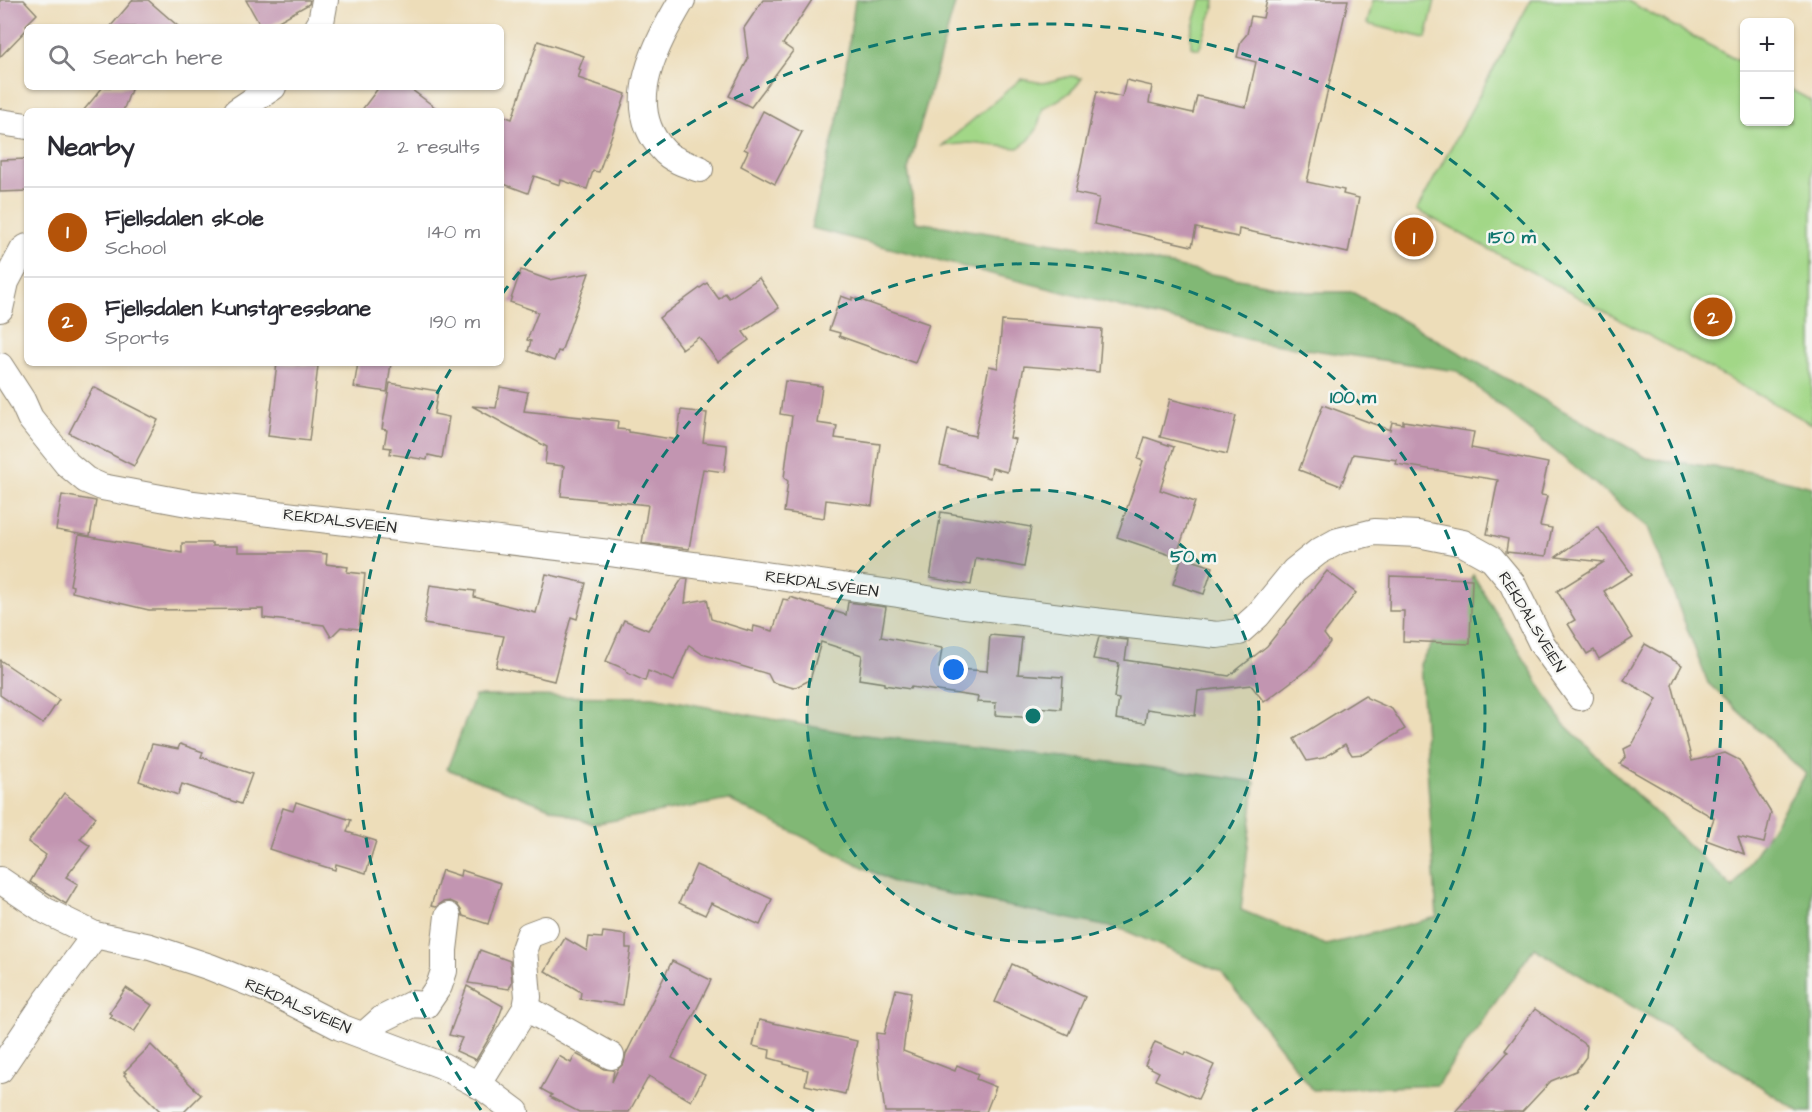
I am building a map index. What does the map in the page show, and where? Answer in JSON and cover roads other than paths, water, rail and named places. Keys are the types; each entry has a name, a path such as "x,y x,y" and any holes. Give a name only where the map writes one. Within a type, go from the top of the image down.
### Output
{"street":[{"path":"320,24 325,0"},
{"path":"682,0 661,36 646,77 642,105 650,131 664,152 700,169"},
{"path":"242,108 268,90"},
{"path":"0,122 24,126"},
{"path":"0,309 6,282 24,249"},
{"name":"REKDALSVEIEN","path":"1,373 22,400 30,418 66,464 86,480 102,487 193,504 609,553 957,604 1195,633 1217,635 1239,632 1258,615 1294,571 1318,552 1338,541 1374,532 1418,534 1463,543 1492,559 1512,583 1542,644 1580,697"},
{"name":"REKDALSVEIEN","path":"0,880 46,911 95,935 150,947 210,967 270,991 340,1027 441,1065 484,1088 516,1112"},
{"name":"REKDALSVEIEN","path":"364,1035 382,1019 412,1004 426,1005 439,986 444,972 448,916"},
{"path":"478,1085 526,1008 528,997 524,949 529,935 545,929"},
{"path":"0,1070 95,935"},
{"path":"526,1008 610,1056"}],"place":[{"name":"Fjellsdalen skole","path":"1414,237"},
{"name":"Fjellsdalen kunstgressbane","path":"1713,317"}]}
